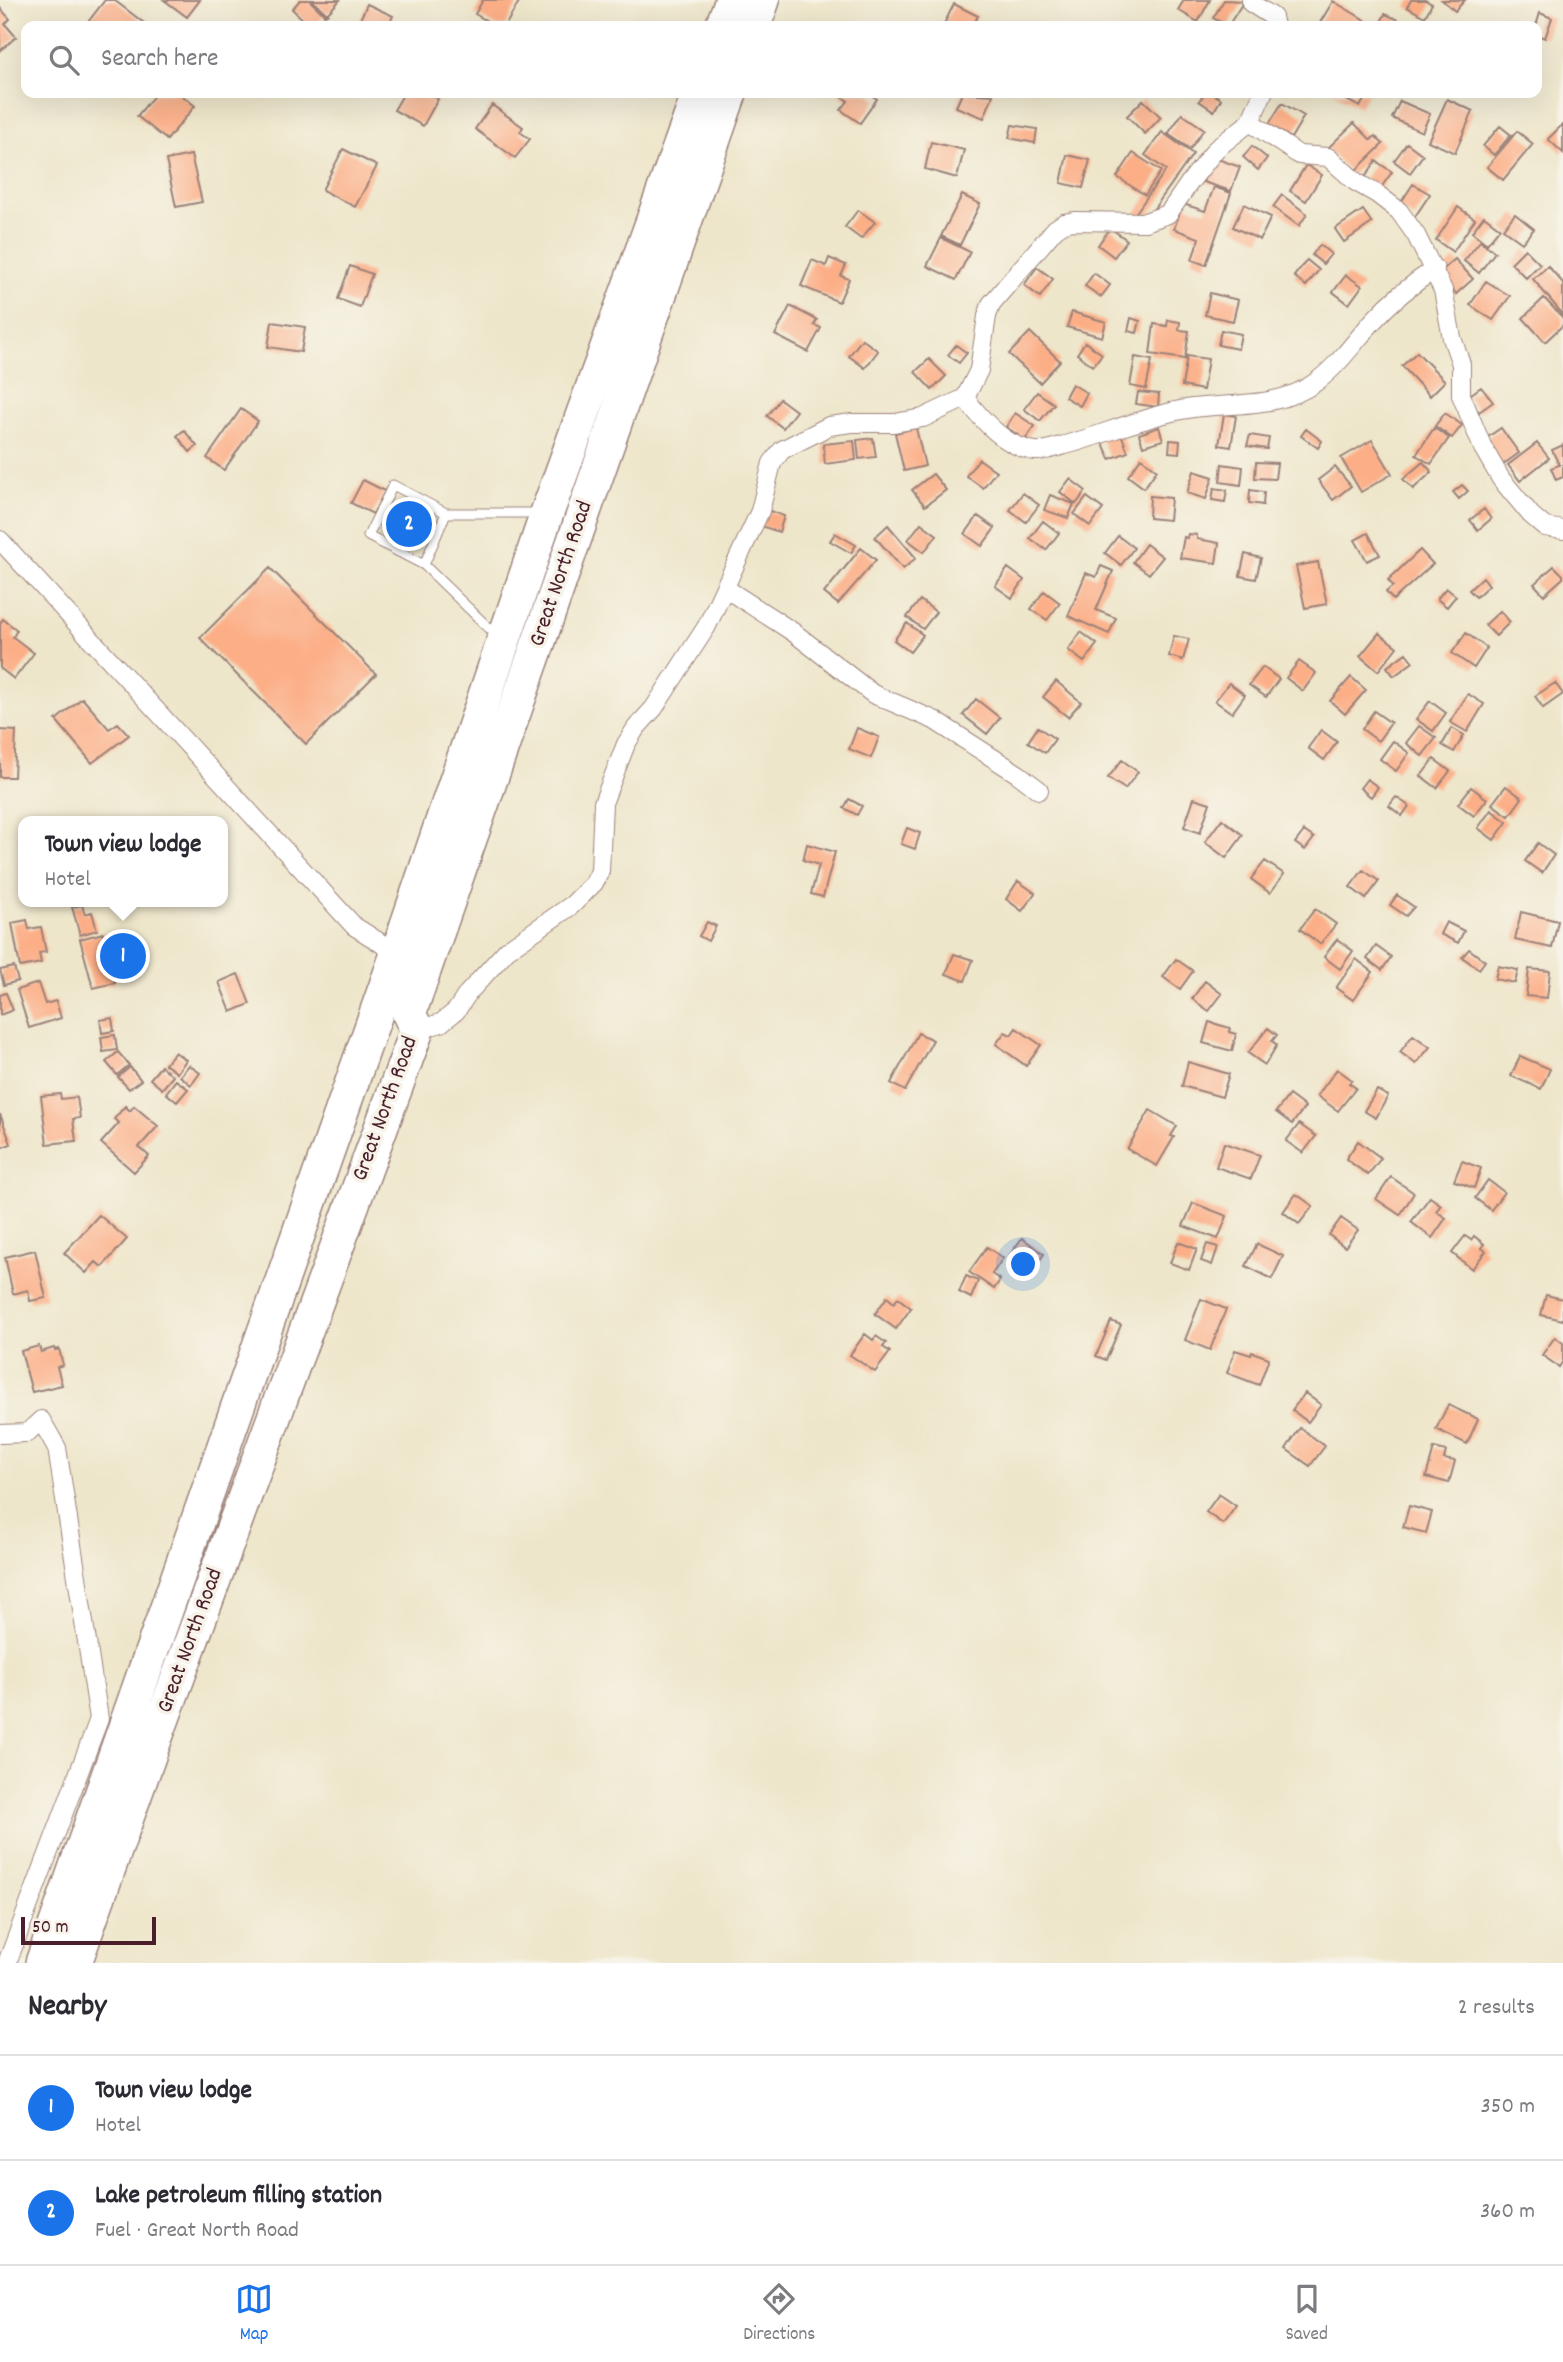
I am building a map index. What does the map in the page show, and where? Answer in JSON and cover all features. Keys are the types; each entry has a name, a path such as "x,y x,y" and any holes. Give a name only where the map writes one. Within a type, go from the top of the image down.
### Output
{"highway":[{"path":"724,21 732,0"},
{"path":"756,21 763,0"},
{"name":"Great North Road","path":"75,1963 153,1743 417,1030 410,1014 411,961 504,642 547,513 696,98"},
{"name":"Great North Road","path":"41,1963 619,407 728,98"}],"street":[{"path":"1251,0 1251,3 1273,17 1274,21"},
{"path":"417,1030 441,1023 456,1011 468,993 507,950 572,905 594,883 600,871 603,803 626,744 654,708 707,626 760,511 772,463 782,450 829,426 894,423 923,418 965,398 979,370 991,304 1055,229 1074,221 1145,222 1168,215 1216,149 1250,122 1260,98"},
{"path":"1250,122 1299,155 1328,157 1356,182 1399,211 1435,269 1443,290 1452,338 1461,364 1461,396 1483,448 1501,480 1531,515 1545,527 1563,530"},
{"path":"965,398 993,431 1035,451 1044,451 1146,419 1193,408 1264,402 1296,393 1315,383 1403,291 1435,269"},
{"path":"0,540 354,926 411,961"},
{"path":"725,589 793,632 873,694 934,720 1039,790"},
{"path":"0,1434 27,1433 41,1420 57,1448 99,1719 7,1963"}],"lane":[{"path":"504,642 424,565 368,536 393,485 446,513 547,513"},
{"path":"424,565 446,513"}],"building":[{"path":"105,0 114,0 141,21 89,21"},
{"path":"164,0 200,0 187,17"},
{"path":"300,0 309,0 325,15 320,21 305,21 292,9"},
{"path":"312,0 340,0 327,14"},
{"path":"483,0 520,0 508,21 487,21 475,14"},
{"path":"1184,0 1210,0 1199,21 1178,10"},
{"path":"1224,0 1244,1 1231,21 1213,18"},
{"path":"1411,0 1425,0 1432,4 1425,17 1407,7"},
{"path":"1442,0 1465,0 1455,11"},
{"path":"1333,1 1365,20 1364,21 1321,21"},
{"path":"367,4 393,16 390,21 359,21"},
{"path":"954,4 978,16 975,21 946,21"},
{"path":"0,8 10,19 5,24 16,37 0,51"},
{"path":"1540,13 1552,18 1545,38 1542,37 1542,21 1538,21"},
{"path":"1385,14 1399,20 1398,21 1382,21"},
{"path":"152,98 185,98 195,106 167,140 137,116"},
{"path":"401,98 438,99 423,126 394,110"},
{"path":"844,98 877,99 860,123 841,110 848,101"},
{"path":"960,98 992,98 984,118 956,107"},
{"path":"1201,98 1221,99 1214,111 1199,101"},
{"path":"1343,98 1365,98 1360,107"},
{"path":"1447,99 1473,111 1455,153 1428,141"},
{"path":"1143,100 1161,117 1145,134 1127,116"},
{"path":"1400,101 1430,114 1422,132 1392,118"},
{"path":"1282,103 1304,116 1291,138 1269,124"},
{"path":"492,105 523,127 520,132 530,139 515,158 475,129"},
{"path":"1182,114 1204,129 1190,149 1168,134"},
{"path":"1354,123 1371,140 1375,136 1383,144 1352,174 1327,149"},
{"path":"1563,124 1563,153 1548,139"},
{"path":"1012,125 1037,129 1035,143 1009,138"},
{"path":"1500,126 1511,135 1494,155 1483,146"},
{"path":"1517,131 1533,144 1503,180 1487,167"},
{"path":"1162,132 1193,154 1145,221 1135,214 1166,170 1145,155"},
{"path":"931,142 964,150 957,178 925,169"},
{"path":"1407,143 1423,155 1410,173 1394,161"},
{"path":"1252,146 1267,158 1258,170 1243,157"},
{"path":"343,149 377,166 355,207 322,190"},
{"path":"1133,153 1161,171 1145,195 1117,177"},
{"path":"191,155 202,202 176,207 166,160"},
{"path":"1067,155 1090,160 1083,188 1061,183"},
{"path":"1212,157 1240,167 1231,191 1203,182"},
{"path":"1376,161 1392,172 1380,189 1364,179"},
{"path":"1306,165 1322,175 1306,201 1290,191"},
{"path":"1413,184 1430,194 1414,218 1398,207"},
{"path":"1214,187 1231,193 1206,265 1192,260 1199,238 1174,229 1183,204 1205,211"},
{"path":"962,195 980,204 960,245 941,236"},
{"path":"1282,195 1307,214 1299,226 1273,207"},
{"path":"1244,204 1271,217 1260,240 1233,227"},
{"path":"1458,207 1475,219 1453,252 1436,240"},
{"path":"858,210 875,222 861,239 845,227"},
{"path":"1363,210 1372,223 1344,242 1335,229"},
{"path":"1515,214 1534,229 1522,243 1503,229"},
{"path":"1484,216 1500,228 1487,244 1472,232"},
{"path":"1110,228 1127,240 1114,257 1098,245"},
{"path":"941,238 970,252 956,280 927,266"},
{"path":"1480,241 1495,252 1479,273 1464,261"},
{"path":"1320,245 1331,254 1323,264 1312,255"},
{"path":"1525,249 1540,264 1526,278 1511,263"},
{"path":"829,258 846,265 841,276 849,279 839,302 801,286 812,260 826,266"},
{"path":"1455,259 1473,279 1456,294 1438,274"},
{"path":"1307,260 1319,270 1306,286 1294,276"},
{"path":"350,266 372,274 360,307 338,299"},
{"path":"1548,266 1563,283 1563,315 1533,279"},
{"path":"1037,267 1053,279 1040,297 1024,285"},
{"path":"1094,273 1110,285 1101,297 1085,286"},
{"path":"1346,275 1362,286 1349,304 1333,292"},
{"path":"1486,281 1510,296 1493,320 1470,305"},
{"path":"1210,293 1238,300 1233,321 1205,315"},
{"path":"1544,298 1563,318 1563,325 1545,342 1523,318"},
{"path":"790,306 817,320 814,325 821,328 808,352 775,335"},
{"path":"1072,312 1106,322 1102,337 1067,327"},
{"path":"1131,318 1140,321 1137,333 1128,331"},
{"path":"1168,320 1180,322 1179,330 1189,331 1185,359 1150,354 1154,324 1167,326"},
{"path":"272,322 305,327 301,352 268,347"},
{"path":"1221,330 1241,334 1238,349 1218,345"},
{"path":"1030,332 1060,361 1040,383 1009,354"},
{"path":"862,339 878,351 865,368 849,356"},
{"path":"1085,342 1102,354 1093,366 1077,354"},
{"path":"956,345 967,353 959,363 948,355"},
{"path":"1417,352 1445,381 1430,396 1402,366"},
{"path":"1187,356 1208,359 1203,390 1182,386"},
{"path":"1135,357 1152,360 1146,389 1130,386"},
{"path":"929,359 946,376 932,390 915,372"},
{"path":"1072,384 1087,393 1080,406 1065,397"},
{"path":"1481,387 1493,402 1479,412 1467,397"},
{"path":"1037,392 1054,404 1040,421 1024,409"},
{"path":"1138,392 1159,394 1158,407 1136,404"},
{"path":"780,399 796,411 783,428 767,416"},
{"path":"241,409 258,421 224,470 207,458"},
{"path":"1015,413 1035,426 1025,440 1006,427"},
{"path":"1445,413 1462,425 1452,438 1435,426"},
{"path":"1224,414 1236,416 1231,447 1219,445"},
{"path":"1159,427 1163,440 1143,446 1139,434"},
{"path":"916,428 925,466 904,471 895,433"},
{"path":"1434,428 1449,438 1431,464 1416,455"},
{"path":"1501,428 1519,453 1501,466 1482,441"},
{"path":"1306,429 1322,441 1318,448 1301,436"},
{"path":"184,430 197,446 190,452 177,436"},
{"path":"1120,431 1128,452 1110,459 1101,439"},
{"path":"1250,435 1269,438 1267,449 1247,446"},
{"path":"873,438 876,457 859,459 857,440"},
{"path":"1170,440 1180,441 1179,453 1169,452"},
{"path":"1372,440 1392,474 1361,492 1341,458"},
{"path":"854,441 856,460 825,464 823,444"},
{"path":"1537,443 1549,458 1520,481 1508,465"},
{"path":"1563,445 1563,477 1556,480 1551,468 1559,465 1552,450"},
{"path":"1141,458 1157,470 1144,488 1128,476"},
{"path":"979,459 996,471 983,488 966,476"},
{"path":"1256,462 1277,463 1275,479 1255,478"},
{"path":"1423,462 1432,472 1413,489 1403,479"},
{"path":"1222,464 1243,467 1241,485 1220,482"},
{"path":"1335,467 1351,486 1333,500 1318,480"},
{"path":"1194,471 1213,477 1206,499 1187,493"},
{"path":"933,474 946,490 925,506 912,490"},
{"path":"1070,479 1086,491 1076,504 1060,492"},
{"path":"363,480 385,491 373,514 351,503"},
{"path":"1462,485 1468,491 1459,499 1453,492"},
{"path":"1214,488 1227,490 1225,502 1212,500"},
{"path":"1250,490 1264,492 1263,505 1249,503"},
{"path":"1023,493 1039,505 1026,522 1010,510"},
{"path":"1050,495 1074,504 1068,518 1044,510"},
{"path":"1150,496 1171,498 1169,520 1149,518"},
{"path":"1087,497 1103,509 1090,526 1074,514"},
{"path":"399,504 431,520 420,543 387,528"},
{"path":"1484,509 1491,519 1478,530 1470,520"},
{"path":"767,510 784,516 779,532 761,526"},
{"path":"978,516 995,528 982,546 965,534"},
{"path":"1043,521 1059,533 1046,550 1030,538"},
{"path":"921,523 937,535 924,552 908,540"},
{"path":"888,525 916,558 903,569 875,537"},
{"path":"835,533 856,545 851,553 830,541"},
{"path":"1368,533 1380,555 1367,561 1355,540"},
{"path":"1188,534 1197,535 1197,539 1219,543 1216,563 1180,558 1184,537 1187,538"},
{"path":"1118,536 1134,548 1121,565 1105,553"},
{"path":"1146,544 1163,557 1149,574 1133,562"},
{"path":"861,548 876,560 838,604 824,593"},
{"path":"1420,550 1433,564 1393,600 1386,592 1393,586 1388,580"},
{"path":"1245,554 1261,558 1256,579 1240,576"},
{"path":"1318,562 1327,604 1305,608 1296,566"},
{"path":"1101,566 1113,571 1096,610 1116,618 1109,634 1068,616 1086,573 1096,577"},
{"path":"1554,566 1563,578 1544,595 1534,584"},
{"path":"270,568 376,674 306,744 200,638"},
{"path":"1008,568 1024,580 1012,598 995,586"},
{"path":"1483,577 1489,585 1476,597 1469,590"},
{"path":"1446,588 1456,596 1447,607 1437,599"},
{"path":"1044,591 1060,603 1047,620 1031,609"},
{"path":"920,600 936,612 923,629 907,617"},
{"path":"1500,611 1510,622 1496,636 1485,625"},
{"path":"3,619 17,630 13,637 34,653 14,679 0,668 0,623"},
{"path":"907,623 923,635 910,652 894,640"},
{"path":"1081,632 1097,644 1084,662 1068,650"},
{"path":"1379,633 1397,647 1378,671 1360,656"},
{"path":"1466,633 1487,648 1474,668 1452,653"},
{"path":"1174,636 1189,639 1183,660 1169,656"},
{"path":"1406,653 1413,662 1394,676 1387,667"},
{"path":"1299,661 1316,673 1303,691 1286,678"},
{"path":"1263,667 1279,679 1266,697 1249,685"},
{"path":"1351,677 1366,690 1345,714 1330,701"},
{"path":"1056,681 1081,702 1068,717 1043,697"},
{"path":"1229,683 1245,695 1232,713 1215,701"},
{"path":"1555,683 1563,694 1543,708 1535,696"},
{"path":"1468,694 1484,704 1467,732 1450,722"},
{"path":"82,698 109,729 118,723 129,735 92,763 56,720"},
{"path":"976,699 1000,718 987,734 963,715"},
{"path":"1430,701 1446,713 1433,731 1416,719"},
{"path":"1374,711 1391,723 1378,741 1362,729"},
{"path":"1419,726 1436,738 1422,756 1406,743"},
{"path":"1038,727 1055,739 1045,753 1028,742"},
{"path":"857,728 879,737 871,758 849,749"},
{"path":"1452,728 1464,735 1454,752 1442,745"},
{"path":"0,730 16,731 14,777 0,777"},
{"path":"1321,730 1337,742 1324,760 1308,748"},
{"path":"1393,741 1409,753 1396,771 1380,759"},
{"path":"1434,759 1450,771 1437,788 1421,776"},
{"path":"1122,760 1138,772 1125,789 1108,778"},
{"path":"1367,779 1378,787 1371,797 1360,788"},
{"path":"1506,786 1522,798 1509,816 1492,804"},
{"path":"1471,787 1487,799 1474,816 1458,804"},
{"path":"1396,797 1409,806 1402,816 1389,806"},
{"path":"1194,798 1210,803 1200,833 1184,827"},
{"path":"849,799 862,806 857,815 844,808"},
{"path":"1491,810 1507,822 1494,840 1478,828"},
{"path":"1222,819 1243,835 1226,858 1205,842"},
{"path":"907,828 920,833 915,849 901,844"},
{"path":"1304,831 1314,838 1305,850 1295,843"},
{"path":"1538,843 1554,855 1542,873 1525,861"},
{"path":"807,844 835,852 823,897 811,894 819,865 803,860"},
{"path":"1265,861 1284,874 1270,893 1251,879"},
{"path":"1363,870 1379,881 1366,899 1350,887"},
{"path":"1018,881 1035,893 1022,911 1006,899"},
{"path":"1397,895 1414,907 1406,916 1390,905"},
{"path":"72,907 83,907 85,914 92,912 97,930 80,935"},
{"path":"1315,909 1336,924 1320,944 1300,929"},
{"path":"1521,912 1558,921 1552,948 1515,940"},
{"path":"27,920 29,929 41,927 46,952 39,953 41,963 20,967 12,923"},
{"path":"707,922 716,926 708,941 699,936"},
{"path":"1446,922 1464,931 1458,943 1440,934"},
{"path":"103,933 115,983 93,988 80,939"},
{"path":"1337,939 1353,951 1340,969 1324,957"},
{"path":"1376,946 1391,957 1382,970 1367,959"},
{"path":"1469,949 1485,961 1479,969 1462,957"},
{"path":"954,954 973,960 965,981 946,974"},
{"path":"1176,959 1193,971 1180,989 1163,977"},
{"path":"1356,959 1373,972 1353,1000 1336,988"},
{"path":"1498,966 1518,970 1515,983 1495,979"},
{"path":"14,967 18,981 4,985 0,970"},
{"path":"1529,969 1550,971 1547,998 1526,996"},
{"path":"238,974 250,1004 231,1012 219,982"},
{"path":"1205,981 1222,994 1209,1011 1192,999"},
{"path":"38,983 45,1004 56,1001 61,1018 29,1028 17,990"},
{"path":"6,993 13,1010 0,1015 0,995"},
{"path":"112,1018 114,1031 102,1033 100,1020"},
{"path":"1209,1022 1230,1028 1229,1032 1236,1034 1232,1051 1203,1043"},
{"path":"1016,1028 1041,1045 1026,1066 996,1044 1005,1032 1011,1035"},
{"path":"1268,1028 1277,1035 1272,1041 1277,1045 1265,1065 1248,1053"},
{"path":"918,1033 933,1040 905,1091 891,1083"},
{"path":"115,1035 117,1050 103,1052 101,1037"},
{"path":"1413,1035 1430,1047 1416,1064 1400,1052"},
{"path":"118,1052 129,1065 117,1075 106,1062"},
{"path":"175,1052 186,1060 177,1073 165,1064"},
{"path":"1520,1056 1550,1069 1541,1089 1511,1076"},
{"path":"1188,1062 1229,1074 1222,1097 1182,1086"},
{"path":"189,1065 200,1073 191,1085 180,1076"},
{"path":"161,1066 173,1076 162,1089 150,1079"},
{"path":"130,1067 141,1080 129,1089 118,1077"},
{"path":"1337,1069 1352,1080 1349,1083 1356,1088 1338,1111 1317,1096"},
{"path":"176,1080 188,1089 177,1102 166,1093"},
{"path":"1377,1090 1388,1096 1376,1118 1364,1111"},
{"path":"60,1094 61,1099 77,1097 80,1118 73,1119 76,1141 47,1144 41,1096"},
{"path":"1289,1095 1305,1107 1292,1124 1276,1112"},
{"path":"125,1106 130,1111 134,1106 158,1126 139,1147 149,1156 134,1172 101,1143 119,1123 114,1119"},
{"path":"1150,1110 1177,1126 1171,1136 1174,1137 1157,1166 1127,1149"},
{"path":"0,1114 11,1144 0,1148"},
{"path":"1299,1124 1316,1136 1303,1153 1286,1141"},
{"path":"1358,1141 1381,1158 1368,1175 1346,1159"},
{"path":"1224,1143 1260,1155 1251,1179 1216,1167"},
{"path":"1462,1161 1481,1168 1474,1188 1454,1181"},
{"path":"1391,1177 1414,1193 1400,1215 1376,1199"},
{"path":"1488,1180 1504,1192 1491,1210 1475,1198"},
{"path":"1296,1194 1313,1206 1299,1224 1283,1212"},
{"path":"1430,1197 1441,1205 1436,1211 1446,1218 1432,1238 1411,1222"},
{"path":"1193,1203 1227,1216 1218,1239 1183,1226"},
{"path":"99,1215 127,1239 102,1267 96,1262 86,1273 64,1253"},
{"path":"1341,1218 1358,1230 1345,1247 1329,1235"},
{"path":"1465,1236 1471,1240 1474,1236 1484,1244 1481,1248 1486,1251 1472,1269 1452,1253"},
{"path":"1022,1238 1044,1254 1031,1272 1009,1256"},
{"path":"1178,1242 1197,1249 1189,1270 1170,1263"},
{"path":"1207,1244 1218,1247 1212,1265 1201,1261"},
{"path":"1257,1244 1283,1256 1272,1279 1246,1266"},
{"path":"987,1247 1003,1258 992,1274 1000,1280 994,1289 969,1272"},
{"path":"35,1250 46,1298 30,1301 28,1290 13,1294 5,1257"},
{"path":"966,1276 978,1281 971,1298 959,1292"},
{"path":"1546,1295 1563,1299 1563,1320 1541,1315"},
{"path":"887,1297 894,1303 898,1298 911,1308 896,1329 875,1314"},
{"path":"1201,1299 1226,1309 1210,1350 1185,1340"},
{"path":"1111,1321 1121,1325 1106,1360 1096,1356"},
{"path":"865,1334 873,1340 876,1336 886,1343 883,1347 890,1352 875,1372 850,1355"},
{"path":"1555,1337 1563,1343 1563,1361 1559,1367 1542,1355"},
{"path":"39,1346 41,1352 59,1349 63,1365 57,1367 62,1385 32,1392 21,1351"},
{"path":"1235,1350 1269,1358 1259,1385 1227,1373"},
{"path":"1305,1393 1321,1405 1308,1422 1292,1410"},
{"path":"1448,1405 1478,1419 1467,1444 1436,1429"},
{"path":"1300,1428 1325,1446 1310,1466 1286,1449"},
{"path":"1434,1448 1446,1451 1444,1459 1455,1461 1449,1483 1426,1477"},
{"path":"1219,1494 1236,1506 1223,1524 1206,1512"},
{"path":"1409,1506 1432,1512 1426,1533 1403,1527"}],"place":[{"name":"Lake petroleum filling station","path":"409,524"},
{"name":"Town view lodge","path":"123,956"}]}
